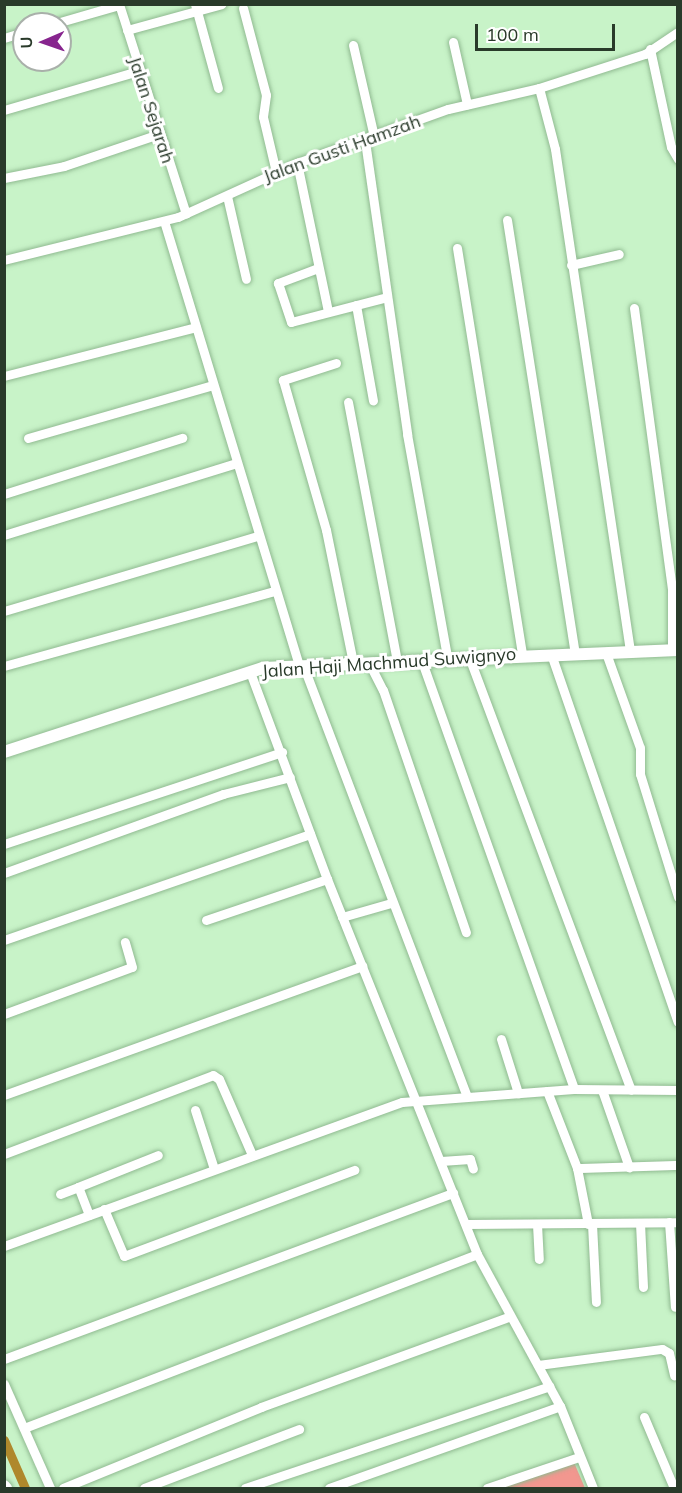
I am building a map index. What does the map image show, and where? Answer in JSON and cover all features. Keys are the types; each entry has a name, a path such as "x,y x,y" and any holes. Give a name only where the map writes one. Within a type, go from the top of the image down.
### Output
{"street":[{"path":"127,30 196,8 222,4"},
{"path":"72,19 119,5"},
{"name":"Jalan Sejarah","path":"119,5 138,71 186,214"},
{"path":"196,8 218,88"},
{"path":"243,8 267,95 263,117 276,172"},
{"name":"Jalan Gusti Hamzah","path":"4,260 186,214 297,163 467,104 539,88 650,50 678,32"},
{"path":"453,42 467,104"},
{"path":"353,45 369,139 387,297 447,657"},
{"path":"650,50 670,147 678,159"},
{"path":"4,110 138,71"},
{"path":"539,88 555,149 630,651"},
{"path":"4,178 64,166 159,134"},
{"path":"297,163 328,312"},
{"path":"227,196 246,279"},
{"path":"507,220 575,653"},
{"path":"164,221 275,591 391,903 467,1096"},
{"path":"457,248 522,654"},
{"path":"571,265 619,254"},
{"path":"318,268 282,280 277,287 291,322 387,297"},
{"path":"356,305 374,400"},
{"path":"634,308 672,588 675,650"},
{"path":"4,376 195,327"},
{"path":"336,363 283,380 326,530 353,663"},
{"path":"28,438 213,385"},
{"path":"348,402 397,661"},
{"path":"4,494 182,438"},
{"path":"4,535 236,463"},
{"path":"4,610 258,536"},
{"path":"4,666 275,591"},
{"name":"Jalan Haji Machmud Suwignyo","path":"4,752 250,672 301,665 447,657 675,650"},
{"path":"606,652 640,748 640,774 678,897"},
{"path":"551,654 678,1022"},
{"path":"469,657 631,1090"},
{"path":"421,659 574,1089"},
{"path":"369,663 383,690 466,932"},
{"path":"250,672 282,752 309,834 417,1099 477,1254 508,1317 538,1365 560,1407 593,1488"},
{"path":"4,844 282,752"},
{"path":"4,873 223,794 290,777"},
{"path":"4,940 309,834"},
{"path":"206,920 327,879"},
{"path":"342,917 391,903"},
{"path":"4,1014 132,967 125,942"},
{"path":"4,1095 363,966"},
{"path":"501,1039 518,1093"},
{"path":"4,1154 213,1075 219,1079 252,1155"},
{"path":"4,1246 252,1155 417,1099 574,1089 678,1090"},
{"path":"602,1090 629,1167"},
{"path":"547,1091 577,1168 590,1224 596,1302"},
{"path":"195,1110 214,1169"},
{"path":"60,1194 158,1155"},
{"path":"441,1161 470,1159 473,1169"},
{"path":"577,1168 678,1165"},
{"path":"104,1209 124,1256 354,1170"},
{"path":"78,1187 89,1215"},
{"path":"4,1359 453,1193"},
{"path":"466,1224 673,1222 675,1307"},
{"path":"640,1223 643,1287"},
{"path":"537,1224 539,1258"},
{"path":"24,1428 477,1254"},
{"path":"63,1488 261,1407 508,1317"},
{"path":"538,1365 662,1349 669,1353 674,1375"},
{"path":"4,1384 50,1488"},
{"path":"245,1488 549,1386"},
{"path":"329,1488 560,1407"},
{"path":"644,1417 674,1488"},
{"path":"144,1488 299,1429"},
{"path":"488,1488 579,1457"}],"shaded area":[{"path":"573,1460 585,1488 492,1488"}],"waterway":[{"path":"4,1440 25,1488"}]}
